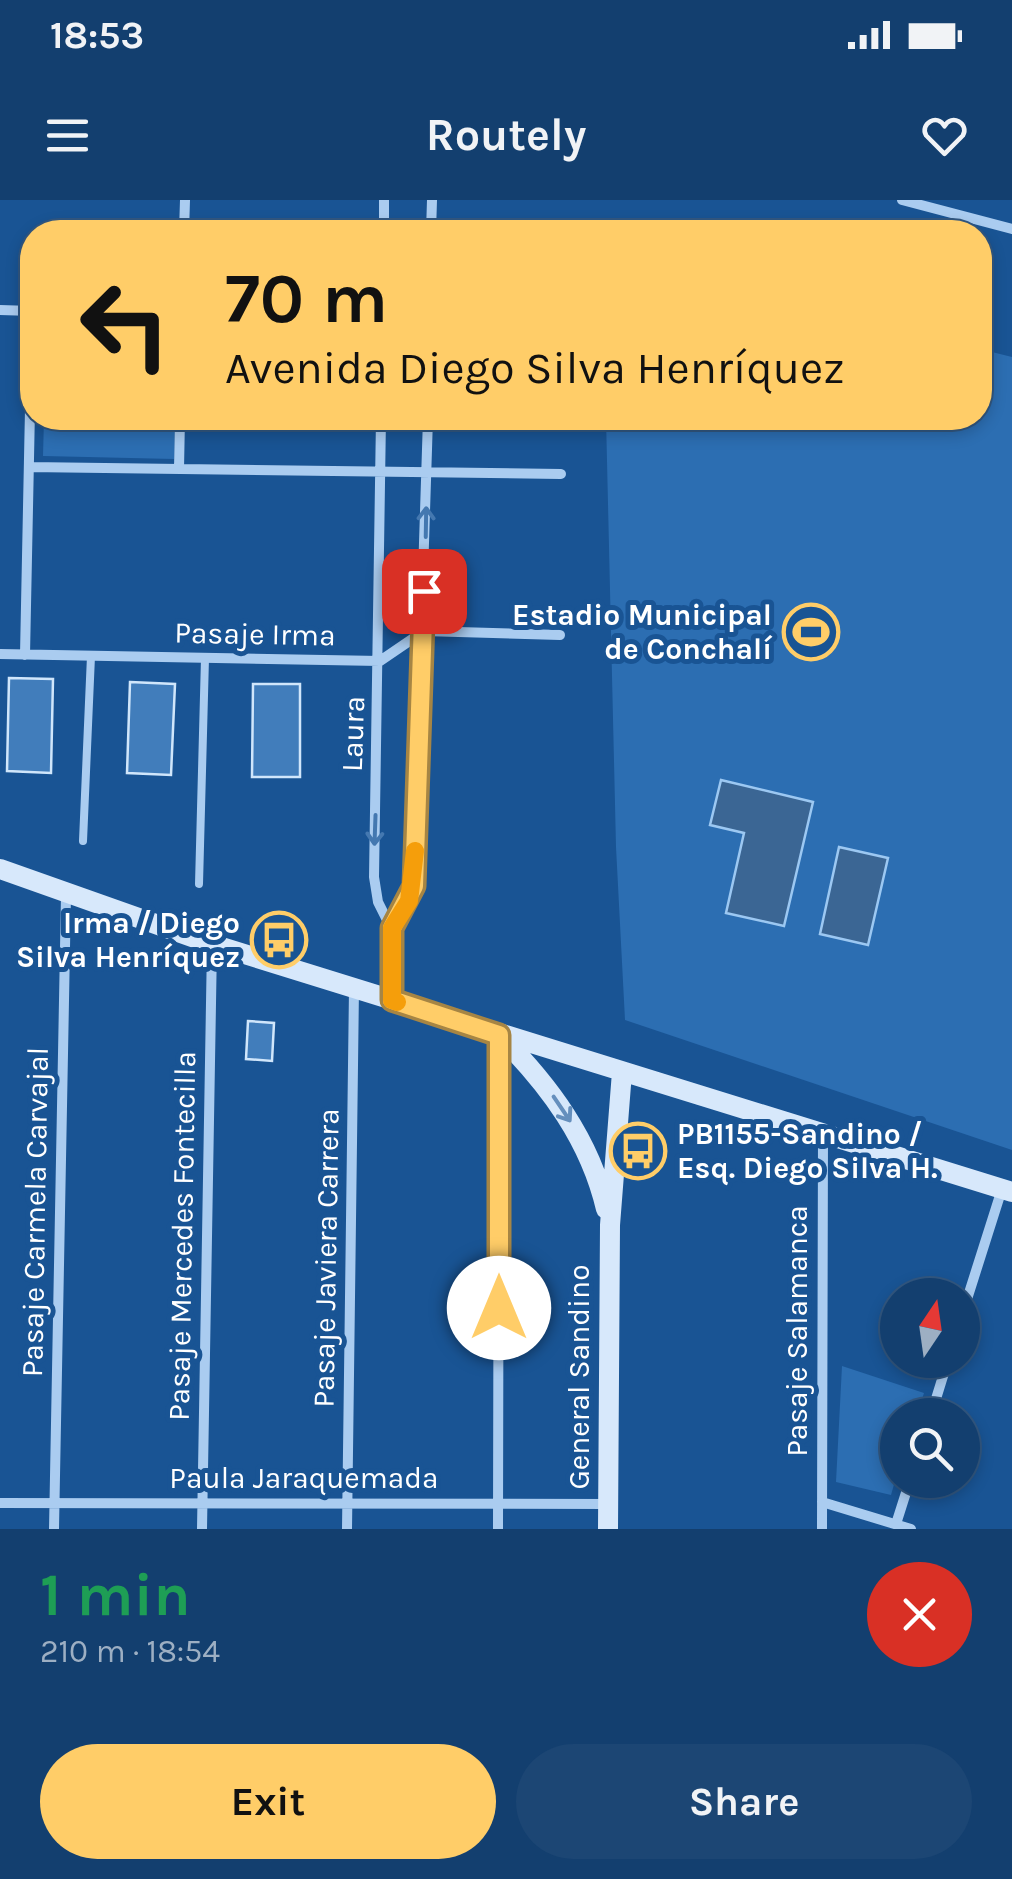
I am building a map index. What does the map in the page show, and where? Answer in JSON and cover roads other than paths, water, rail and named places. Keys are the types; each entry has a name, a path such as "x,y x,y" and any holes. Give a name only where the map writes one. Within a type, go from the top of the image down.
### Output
{"main road":[{"path":"0,869 212,944 1007,1191"},
{"name":"General Sandino","path":"499,1035 538,1076 571,1122 595,1172 610,1226"},
{"name":"General Sandino","path":"608,1529 610,1226 622,1072"}],"street":[{"path":"902,200 978,220"},
{"path":"25,655 30,430"},
{"path":"179,469 180,430"},
{"name":"Laura","path":"381,430 374,877 378,902 392,928"},
{"name":"Laura","path":"392,1000 392,928 414,886 428,430"},
{"path":"29,468 561,474"},
{"path":"424,631 560,635"},
{"name":"Pasaje Irma","path":"0,654 380,661 424,631"},
{"name":"Pasaje Carmela Carvajal","path":"54,1529 66,895"},
{"name":"Pasaje Mercedes Fontecilla","path":"202,1529 212,944"},
{"name":"Pasaje Javiera Carrera","path":"347,1529 354,988"},
{"path":"498,1529 499,1035"},
{"name":"Pasaje Salamanca","path":"822,1529 823,1132"},
{"path":"975,1278 1007,1191"},
{"path":"896,1524 904,1498"},
{"path":"822,1502 911,1529"},
{"name":"Paula Jaraquemada","path":"0,1503 608,1504"}],"lane":[{"path":"82,841 91,656"},
{"path":"199,884 205,658"}],"place":[{"name":"Estadio Municipal de Conchalí","path":"811,632"},
{"name":"Irma / Diego Silva Henríquez","path":"279,940"},
{"name":"PB1155-Sandino / Esq. Diego Silva H.","path":"638,1151"}]}
